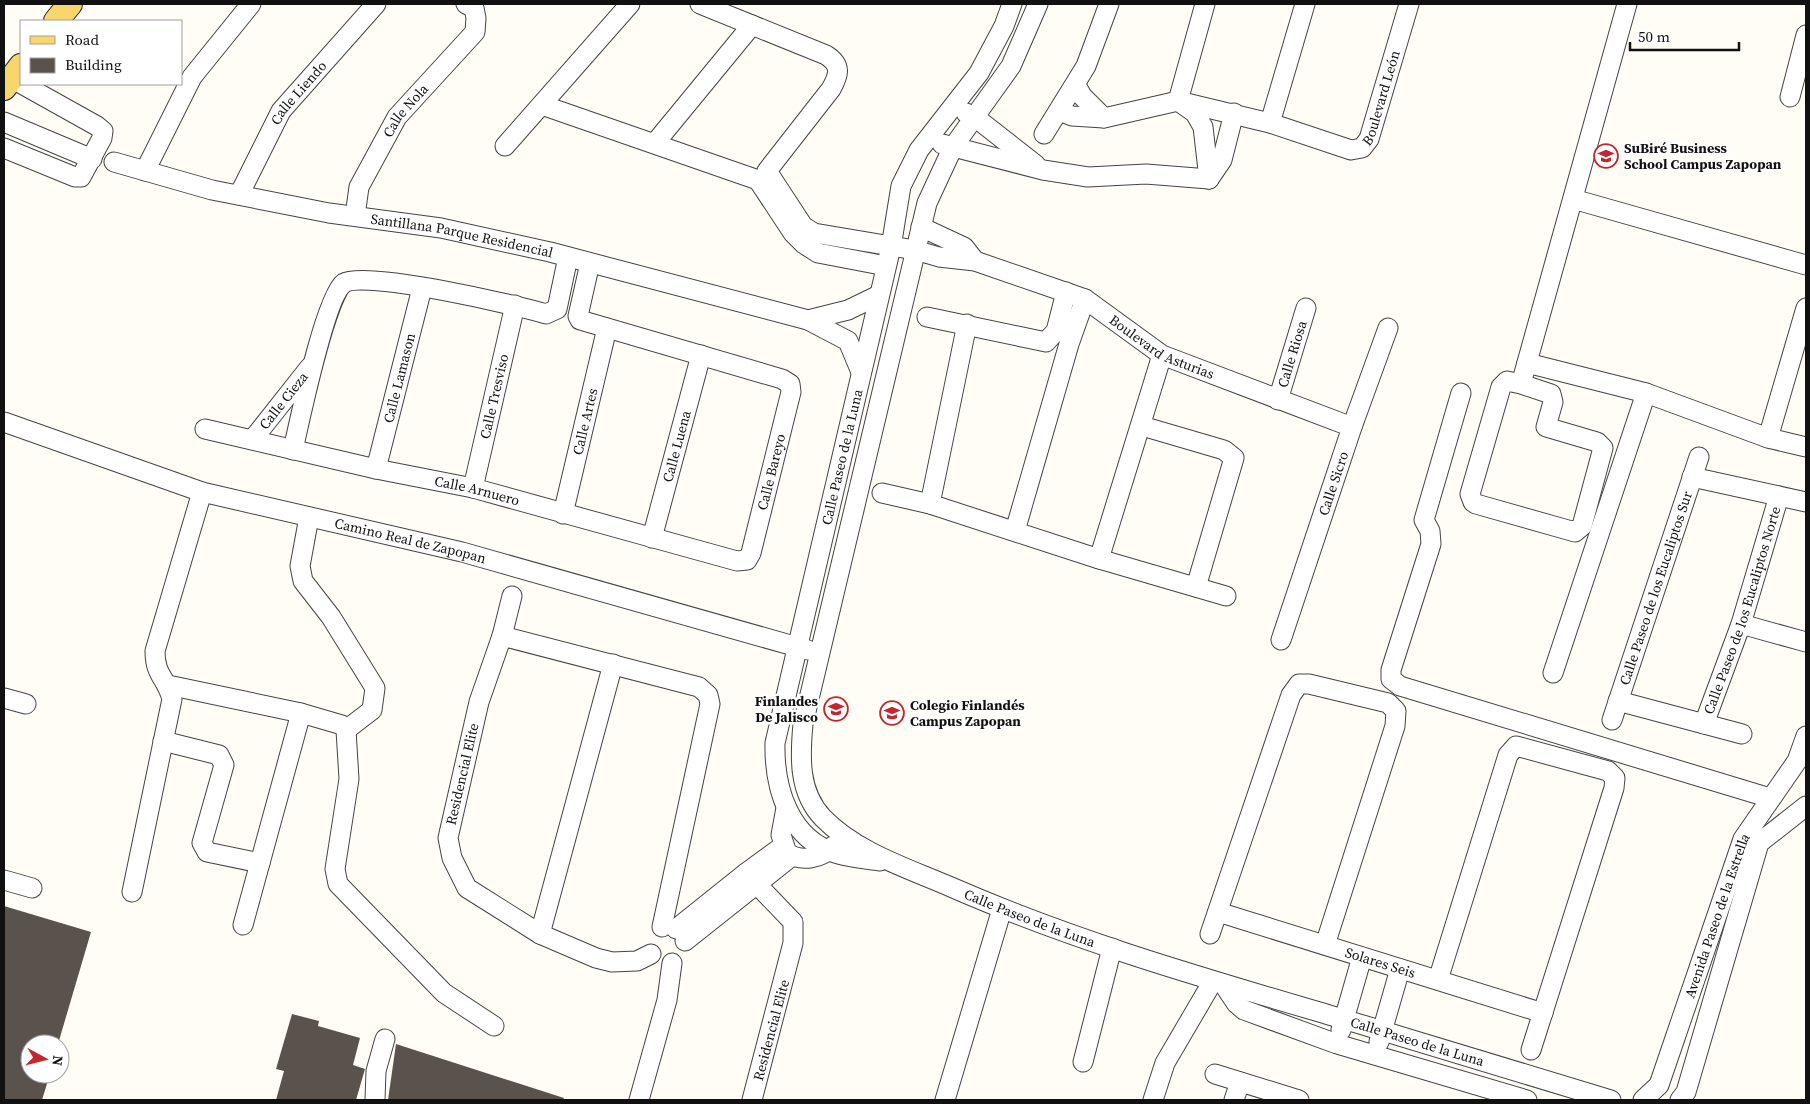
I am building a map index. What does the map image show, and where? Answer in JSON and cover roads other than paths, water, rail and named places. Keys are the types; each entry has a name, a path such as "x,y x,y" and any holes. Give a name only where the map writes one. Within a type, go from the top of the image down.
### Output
{"main road":[{"path":"57,20 70,4"}],"street":[{"path":"145,171 192,77 251,4"},
{"name":"Calle Liendo","path":"239,195 281,110 376,4"},
{"path":"505,146 630,4"},
{"path":"655,143 752,24 700,4"},
{"name":"Calle Paseo de la Luna","path":"897,863 848,857 829,851 807,837 797,826 786,808 774,765 775,743 796,646 891,247 902,186 919,150 979,72 1004,26 1012,4"},
{"name":"Calle Paseo de la Luna","path":"1038,4 1012,66 976,118 953,147 927,203 920,227 803,724 802,775 808,796 820,815 839,833 897,863 1002,910 1218,983 1363,1025 1587,1097 1611,1100"},
{"path":"1044,134 1076,85 1102,27 1109,4"},
{"path":"1205,4 1178,101 1195,113 1203,127 1209,179"},
{"path":"1270,123 1305,4"},
{"name":"Boulevard León","path":"1059,111 1079,117 1104,118 1178,101 1270,123 1351,150 1362,148 1368,139 1409,4"},
{"path":"1521,384 1627,4"},
{"name":"Calle Nola","path":"355,216 359,187 397,117 476,32 471,11"},
{"name":"Boulevard Asturias","path":"752,24 826,55 834,60 838,67 838,77 832,89 767,171 803,226 814,233 915,250 939,257 975,261 1066,292 1085,299 1162,356 1352,427"},
{"path":"1790,97 1806,35"},
{"path":"4,148 74,177 81,177 102,138 103,131 97,126 26,85"},
{"path":"1076,85 1082,96 1104,118"},
{"path":"542,105 758,180 793,233 804,244 818,253 886,266"},
{"path":"952,106 976,118 1043,170"},
{"path":"1209,179 1222,160 1234,114"},
{"path":"4,122 92,159"},
{"path":"927,140 1043,170 1088,177 1146,174 1209,179"},
{"name":"Santillana Parque Residencial","path":"114,162 239,195 355,216 440,228 568,257 808,320 848,341 861,372"},
{"path":"1572,199 1806,265"},
{"name":"Boulevard Asturias","path":"920,227 964,247 975,261"},
{"path":"422,288 515,305 546,314 557,309 568,257"},
{"path":"590,263 578,316 584,322 701,355"},
{"name":"Calle Cieza","path":"293,450 314,362 335,298 343,284 356,279 422,288"},
{"name":"Calle Lamason","path":"376,470 422,288"},
{"path":"927,317 1046,342 1056,331 1066,292"},
{"path":"808,320 848,310 879,295"},
{"path":"1015,531 1069,344 1085,299"},
{"name":"Calle Tresviso","path":"473,488 515,305"},
{"name":"Calle Riosa","path":"1278,400 1306,308"},
{"path":"1768,438 1800,355 1806,308"},
{"path":"930,504 967,324"},
{"name":"Calle Artes","path":"563,514 608,328"},
{"name":"Calle Sicro","path":"1281,640 1352,427 1388,328"},
{"name":"Calle Bareyo","path":"701,355 790,384 791,392 751,553 747,560"},
{"name":"Calle Luena","path":"652,538 701,355"},
{"path":"1100,559 1162,356"},
{"name":"Calle Cieza","path":"253,440 314,362"},
{"path":"1527,362 1646,393 1768,438 1806,448"},
{"path":"1507,381 1521,384 1551,394 1553,402 1546,428 1597,442 1603,448 1582,526 1576,532 1476,504 1470,498 1501,387 1507,381"},
{"path":"1461,393 1424,520 1430,530 1431,544 1391,670 1391,679 1400,686 1770,798"},
{"path":"1553,673 1646,393"},
{"name":"Camino Real de Zapopan","path":"4,422 202,492 462,552 820,653"},
{"path":"1142,426 1224,450 1234,458 1196,587"},
{"name":"Calle Arnuero","path":"205,429 376,470 473,488 737,561 747,560"},
{"name":"Calle Paseo de los Eucaliptos Sur","path":"1612,720 1699,457"},
{"path":"1692,477 1806,502"},
{"path":"836,480 860,487"},
{"path":"132,892 172,699 168,685 155,666 155,651 202,492"},
{"path":"882,494 930,504 1100,559 1226,596"},
{"name":"Calle Paseo de los Eucaliptos Norte","path":"1704,724 1741,624 1779,496"},
{"path":"309,517 300,566 303,581 331,617 375,688 372,710 346,730"},
{"name":"Residencial Elite","path":"512,596 502,636 478,702 448,838 452,858 467,888 540,934 596,958 612,962 637,961 650,954"},
{"path":"1741,624 1806,642"},
{"path":"502,636 699,687 708,695 710,704 674,933 682,954 672,963 667,1000 639,1100"},
{"path":"540,934 613,664"},
{"path":"1210,934 1291,694 1299,684 1309,684 1388,703 1396,711 1395,726 1325,945"},
{"path":"168,685 301,713 342,725 346,730 349,779 335,869 338,884 444,994 494,1026"},
{"path":"4,698 26,704"},
{"path":"1618,701 1742,734"},
{"path":"243,925 301,713"},
{"name":"Avenida Paseo de la Estrella","path":"1643,1100 1659,1085 1751,841 1770,798 1797,761 1806,736"},
{"path":"163,742 219,754 224,765 202,843 207,852 260,863"},
{"path":"1438,980 1508,755 1516,746 1608,771 1615,778 1614,788 1531,1050"},
{"name":"Avenida Paseo de la Estrella","path":"1680,1100 1686,1092 1751,841 1806,806"},
{"path":"786,808 781,829 787,851 803,859 829,851 836,843 839,833"},
{"path":"672,963 660,962 650,954 649,941 652,935 674,933 787,851"},
{"name":"Residencial Elite","path":"751,878 793,922 794,943 752,1100"},
{"path":"4,880 32,888"},
{"path":"945,1100 1002,910"},
{"name":"Solares Seis","path":"1218,912 1543,1013"},
{"path":"1083,1062 1112,948"},
{"path":"1375,1056 1363,1025 1381,963"},
{"path":"1337,1044 1363,1025 1381,963"},
{"path":"1153,1100 1165,1063 1218,983"},
{"name":"Calle Paseo de la Luna","path":"1218,983 1244,1010 1337,1044 1527,1100"},
{"path":"375,1100 376,1071 385,1039"},
{"path":"1214,1074 1299,1100"},
{"path":"1234,1100 1240,1082"}],"place":[{"name":"SuBiré Business School Campus Zapopan","path":"1606,156"},
{"name":"Finlandes De Jalisco","path":"836,709"},
{"name":"Colegio Finlandés Campus Zapopan","path":"892,713"}]}
